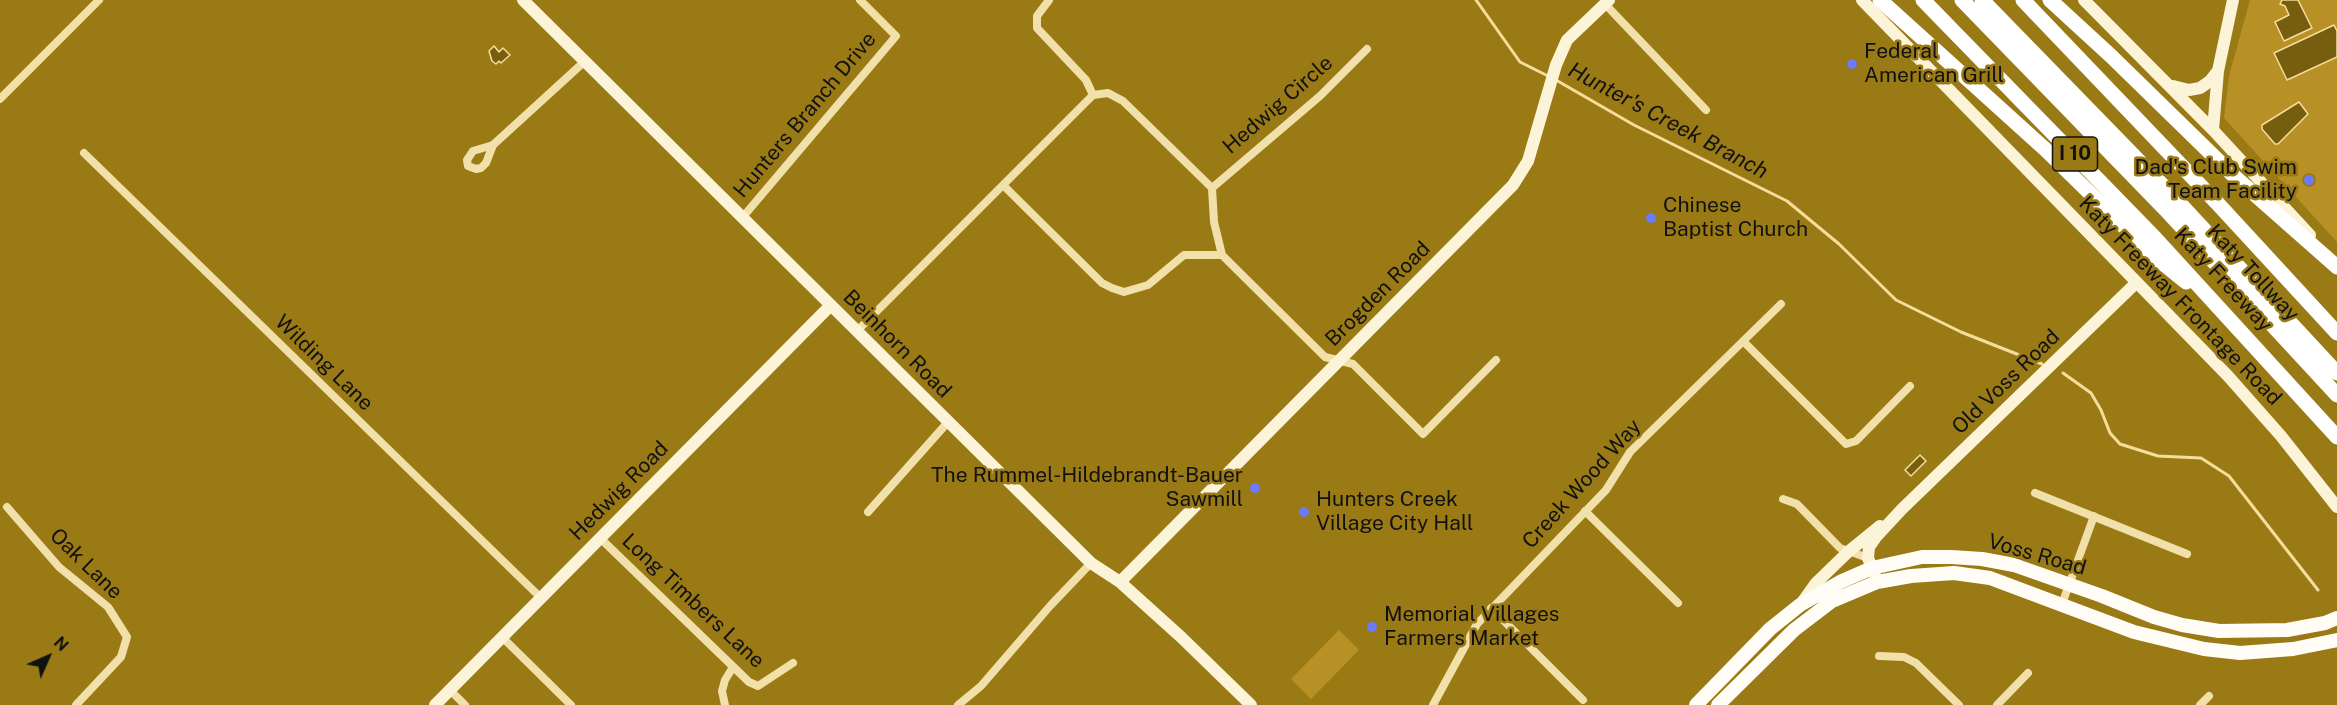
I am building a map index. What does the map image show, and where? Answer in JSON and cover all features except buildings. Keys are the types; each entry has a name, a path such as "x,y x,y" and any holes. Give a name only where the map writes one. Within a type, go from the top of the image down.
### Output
{"highway":[{"path":"1880,0 2046,150 2155,257 2223,311"},
{"name":"Katy Freeway","path":"1923,0 2097,177 2337,437"},
{"name":"Katy Tollway","path":"1962,0 2157,201 2337,395"},
{"name":"Katy Tollway","path":"1982,0 2180,203 2337,373"},
{"path":"2023,0 2219,205 2337,333"},
{"path":"2050,0 2242,184 2337,266"}],"main road":[{"name":"Voss Road","path":"1704,702 1770,629 1800,605 1870,563 1922,557 1982,559 2014,566 2069,584 2154,616 2219,631 2287,630 2331,620"},
{"name":"Voss Road","path":"1718,705 1794,630 1832,600 1877,582 1911,576 1954,573 1990,578 2062,603 2134,632 2204,650 2240,653 2293,649 2337,640"},
{"path":"2331,620 2337,611"},
{"path":"2204,650 2205,629"}],"street":[{"path":"0,99 99,0"},
{"name":"Beinhorn Road","path":"523,0 1091,563 1120,582 1251,705"},
{"name":"Hunters Branch Drive","path":"742,218 896,36 860,0"},
{"path":"1049,0 1037,16 1037,28 1086,80 1094,95"},
{"name":"Katy Freeway Frontage Road","path":"1862,0 2228,376 2281,436 2337,507"},
{"path":"2084,0 2213,129 2337,266"},
{"path":"2213,129 2218,72 2233,0"},
{"path":"1605,1 1706,110"},
{"name":"Brogden Road","path":"1120,582 1513,185 1528,160 1556,66 1568,40 1605,1"},
{"name":"Hedwig Circle","path":"1212,188 1320,96 1366,49"},
{"path":"494,145 584,62"},
{"path":"2168,83 2179,89 2200,88 2218,72"},
{"path":"857,331 1094,95 1108,93 1124,100 1212,188 1214,222 1222,255 1325,357 1353,364 1423,434 1496,360"},
{"name":"Wilding Lane","path":"84,153 540,597"},
{"path":"1003,185 1102,283 1124,292 1148,285 1184,255 1222,255"},
{"name":"Old Voss Road","path":"1870,563 1869,547 1902,509 2136,283"},
{"name":"Creek Wood Way","path":"1433,705 1477,624 1606,490 1630,452 1781,304"},
{"name":"Hedwig Road","path":"435,705 831,305"},
{"path":"1744,342 1846,444 1856,441 1910,386"},
{"path":"868,512 948,422"},
{"path":"2035,493 2187,554"},
{"path":"1783,499 1797,504 1840,548 1870,563 1877,582"},
{"name":"Oak Lane","path":"7,507 59,567 108,607 127,637 121,657 76,705"},
{"name":"Old Voss Road","path":"1800,605 1816,583 1848,552 1902,509"},
{"path":"1585,510 1678,603"},
{"path":"2062,603 2094,516"},
{"name":"Long Timbers Lane","path":"600,538 749,682 758,686 793,663"},
{"path":"958,705 981,686 1050,606 1091,563"},
{"path":"1491,608 1583,700"},
{"path":"502,637 571,705"},
{"path":"1879,656 1904,657 1916,663 1959,705"},
{"path":"725,705 722,692 725,680 733,667"},
{"path":"1997,705 2028,674"},
{"path":"450,690 465,705"},
{"path":"2200,705 2209,696"}],"shaded area":[{"name":"Dad's Club Swim Team Facility","path":"2250,0 2337,0 2337,242 2224,118 2229,76"},
{"path":"2282,0 2298,0 2312,28 2284,41 2275,22 2289,15 2285,6 2280,4"},
{"path":"2334,25 2337,31 2337,57 2287,80 2274,53"},
{"path":"494,46 499,52 503,48 510,55 501,63 499,61 496,64 492,61 489,51"},
{"path":"2299,102 2308,114 2278,144 2275,144 2262,129 2262,125"},
{"path":"1920,455 1926,461 1911,476 1905,470"},
{"path":"1339,630 1359,650 1311,699 1291,679"}],"waterway":[{"name":"Hunter's Creek Branch","path":"1476,0 1520,62 1550,77"},
{"name":"Hunter's Creek Branch","path":"1556,80 1634,125 1787,201 1839,244 1896,300 1961,332 2042,364"},
{"name":"Hunter's Creek Branch","path":"2063,373 2091,393 2110,433 2120,444 2158,456 2201,458 2229,476 2318,590"}],"place":[{"name":"Federal American Grill","path":"1852,64"},
{"name":"Dad's Club Swim Team Facility","path":"2309,180"},
{"name":"Chinese Baptist Church","path":"1651,218"},
{"name":"The Rummel-Hildebrandt-Bauer Sawmill","path":"1255,488"},
{"name":"Hunters Creek Village City Hall","path":"1304,512"},
{"name":"Memorial Villages Farmers Market","path":"1372,627"}]}
